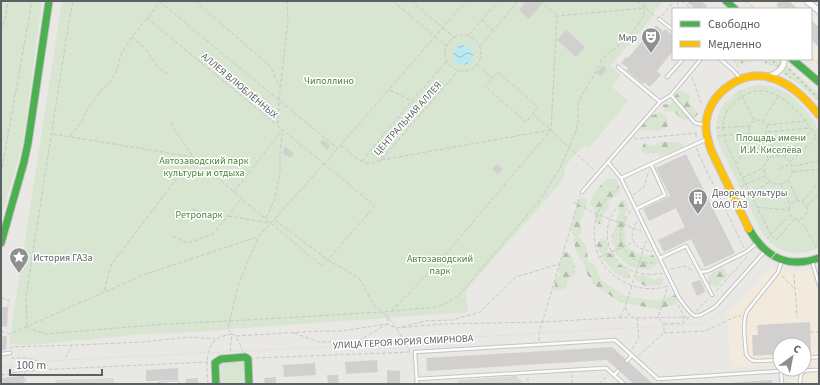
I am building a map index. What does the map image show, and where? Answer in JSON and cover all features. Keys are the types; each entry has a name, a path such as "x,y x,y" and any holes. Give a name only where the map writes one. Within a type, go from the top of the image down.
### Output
{"street":[{"path":"1,243 28,143 49,1"},
{"path":"726,1 734,8"},
{"path":"807,1 819,11"},
{"path":"766,77 782,68 784,60"},
{"path":"793,60 819,82"},
{"path":"816,259 800,262 782,260 773,256 757,242 711,150 706,126 708,116 715,100 728,87 740,79 748,76 766,77 779,81 791,88 819,115"},
{"path":"216,384 215,363 221,359 230,358 246,358 249,384"}],"lane":[{"path":"659,19 672,29"},
{"path":"667,78 682,60"},
{"path":"582,192 660,102 671,95 700,60"},
{"path":"721,60 733,70 740,79"},
{"path":"618,68 660,102"},
{"path":"671,95 695,123 706,126"},
{"path":"621,178 708,139"},
{"path":"608,162 621,178 679,298 691,314 697,316 716,306 765,250"},
{"path":"636,209 665,195 651,164"},
{"path":"700,272 708,271 746,252 757,242"},
{"path":"660,259 686,246 712,295"},
{"path":"816,259 819,285"},
{"path":"772,360 754,361 747,357 744,324 745,315 778,272 782,260"},
{"name":"УЛИЦА ГЕРОЯ ЮРИЯ СМИРНОВА","path":"415,352 615,340 658,379 781,372 782,384"},
{"path":"415,352 417,384"},
{"path":"1,354 10,353"},
{"path":"627,361 632,355"},
{"path":"417,379 606,368 624,384"},
{"path":"800,384 800,377 806,370 819,370"},
{"path":"614,375 618,371"},
{"path":"160,384 177,384"}],"path":[{"path":"1,37 8,1"},
{"path":"1,174 32,1"},
{"path":"27,327 26,296 73,1"},
{"path":"70,136 82,121 88,108 104,87 109,83 116,72 122,52 160,1 338,149"},
{"path":"195,1 270,66 281,88"},
{"path":"278,125 279,100 288,20 287,1"},
{"path":"393,1 447,47"},
{"path":"411,1 455,38"},
{"path":"466,1 338,149 258,236 238,285 228,328 232,334 236,336 321,331 341,332 388,324 396,328 443,324 542,322 630,317 658,317"},
{"path":"468,36 498,1"},
{"path":"480,47 518,1"},
{"path":"540,1 557,16 645,8"},
{"path":"637,1 659,19 674,1"},
{"path":"27,327 45,334 166,324 382,312 436,307 449,302 460,294 539,200 559,170 578,123 578,103 582,95 602,59 629,37 643,17 645,1"},
{"path":"681,1 691,8"},
{"path":"746,1 754,8"},
{"path":"390,311 433,269 551,130 557,16"},
{"name":"АЛЛЕЯ ВЛЮБЛЁННЫХ","path":"147,18 375,206 328,260"},
{"path":"482,20 494,30"},
{"path":"459,36 468,36 476,41 480,47 480,58 477,65 472,69 467,71 458,71 447,61 445,54 447,47 450,41 455,38 459,36"},
{"path":"132,37 144,47 158,67 170,75"},
{"path":"734,60 738,67"},
{"name":"ЦЕНТРАЛЬНАЯ АЛЛЕЯ","path":"447,61 361,161 367,163 381,160 458,71"},
{"path":"477,65 492,78"},
{"path":"498,72 538,108 533,114 526,122 485,86 498,72"},
{"path":"690,72 701,103"},
{"path":"390,89 412,102 423,111"},
{"path":"739,90 754,120"},
{"path":"795,219 776,240 771,235 745,185 724,135 724,119 727,111 735,101 743,96 750,92 771,92 786,101 805,121 819,142"},
{"path":"763,121 779,96"},
{"path":"533,114 597,173"},
{"path":"398,117 410,127"},
{"path":"768,159 759,138 750,133 749,126 754,120 757,119 763,121 766,125 766,133 776,155"},
{"path":"172,120 172,125 193,157 322,266 328,260"},
{"path":"766,125 805,121"},
{"path":"716,128 749,126"},
{"path":"759,138 766,133 810,128"},
{"path":"234,192 283,130"},
{"path":"266,219 275,199 280,172 280,151 283,130"},
{"path":"381,160 551,130"},
{"path":"785,157 812,130"},
{"path":"52,133 193,157"},
{"path":"627,139 696,133 698,153 746,252"},
{"path":"717,136 750,133"},
{"path":"736,164 753,136"},
{"path":"780,169 791,163 816,137"},
{"path":"341,145 361,161"},
{"path":"776,155 785,157 792,166 791,177 781,184 774,184 765,176 764,167 768,159 776,155"},
{"path":"104,292 111,265 193,157"},
{"path":"792,166 819,161"},
{"path":"651,164 644,187 624,200 614,211 610,219 607,232 611,252 619,263 636,273 658,274 684,266 693,271 700,272"},
{"path":"742,178 764,167"},
{"path":"792,172 819,169"},
{"path":"740,188 765,176"},
{"path":"788,180 798,201"},
{"path":"749,193 771,182"},
{"path":"802,202 819,182"},
{"path":"624,184 608,197 601,205 597,214 594,227 594,238 599,257 605,266 622,281 646,288 656,288 668,285"},
{"path":"781,184 790,205"},
{"path":"539,344 539,333 542,322 577,204 582,192"},
{"path":"807,207 802,202 798,201 790,205 788,210 790,215 795,219 802,218 806,213 807,207 819,193"},
{"path":"172,236 188,243 213,234 242,199"},
{"path":"573,202 597,214 648,234 620,318"},
{"path":"757,207 788,210"},
{"path":"192,209 224,220"},
{"path":"636,209 631,211 622,223 620,234 623,247 631,256 644,263 653,263 660,259"},
{"path":"767,239 790,215"},
{"path":"228,216 271,223"},
{"path":"799,219 799,222 805,227 817,249"},
{"path":"274,220 328,260 359,278 374,305 388,317 410,352"},
{"path":"641,220 637,222 633,228 632,234 634,242 639,248 648,252 656,249"},
{"path":"1,331 10,334 143,275 258,236"},
{"path":"599,257 634,242"},
{"path":"396,328 425,322 452,320 480,312 516,277 559,264"},
{"path":"778,272 795,290"},
{"path":"794,274 797,317"},
{"path":"668,285 671,292"},
{"path":"658,317 668,285"},
{"path":"1,298 9,300 8,305"},
{"path":"678,304 684,316 683,323"},
{"path":"625,306 630,317"},
{"path":"636,358 664,333 705,331 737,316 745,315"},
{"path":"388,317 388,324"},
{"path":"658,317 664,324 664,333"},
{"path":"664,324 683,323 689,317"},
{"path":"629,352 639,338 637,318"},
{"path":"294,333 318,342 358,341 388,324"},
{"path":"810,332 819,332"},
{"path":"208,384 207,362 210,348 216,339 224,335 232,334"},
{"path":"230,358 232,334"},
{"path":"236,336 246,358"},
{"path":"37,370 39,362 37,360 10,358 11,347 142,342 190,337 216,339"},
{"path":"65,358 72,346 77,345"},
{"name":"УЛИЦА ГЕРОЯ ЮРИЯ СМИРНОВА","path":"246,358 415,352"},
{"path":"1,375 37,370 207,362"},
{"path":"66,366 70,368"},
{"path":"572,370 572,384"},
{"path":"25,371 25,384"},
{"path":"599,384 611,372"},
{"path":"527,373 528,382 531,384"}],"shaded area":[{"path":"744,1 799,1 807,8 752,8"},
{"path":"812,13 819,19 819,68 810,60 812,60"},
{"path":"771,267 799,271 819,268 819,384 791,384 791,377 812,377 812,337 772,337 772,364 731,367 727,315"},
{"path":"516,376 524,384 458,384 458,380"},
{"path":"114,378 114,384 56,384 55,380"}],"green space":[{"path":"1,1 42,1 23,142 1,218"},
{"name":"Автозаводский парк культуры и отдыха","path":"62,1 663,1 653,14 652,18 610,66 621,75 612,87 628,101 589,148 586,146 581,148 565,166 564,179 467,289 466,295 468,312 180,333 143,334 30,345 9,344"},
{"path":"736,60 755,60 739,65"},
{"path":"755,60 782,61 781,66 777,67 765,64 764,62"},
{"path":"787,66 819,94 819,103 806,90 782,73"},
{"name":"Площадь имени И.И. Киселёва","path":"756,85 777,88 786,92 801,105 819,130 819,248 810,252 793,253 785,251 778,248 766,237 760,229 718,142 716,131 717,122 719,113 724,105 729,98 737,92"},
{"path":"680,90 690,94 689,102 698,114 691,121 681,119 674,111 664,112 663,105 672,103 674,97"},
{"path":"660,112 667,117 668,126 659,131 641,130 641,125 649,117"},
{"path":"659,142 678,142 684,144 682,150 659,156 656,152 645,155 641,150 644,143 653,146"},
{"path":"607,179 617,179 620,192 608,202 609,209 602,216 603,223 599,224 594,218 595,210 590,204 594,192"},
{"path":"584,196 588,202 581,220 582,231 579,236 586,247 587,260 594,265 602,281 625,296 657,301 675,295 677,298 677,304 657,309 620,302 593,284 585,270 585,265 579,258 573,240 575,237 571,231 578,201"},
{"path":"622,201 627,203 628,210 624,214 627,221 624,228 626,236 625,244 638,254 653,255 659,263 648,270 630,267 613,251 615,246 611,242 613,232 617,226 615,221 620,213 618,208"},
{"path":"601,238 605,239 609,245 607,252 611,254 619,264 629,270 630,278 625,279 615,273 603,259 603,254 599,252 597,245"},
{"path":"565,252 570,254 577,272 568,279 566,288 555,291 555,280 560,275 558,267"},
{"path":"722,267 727,272 727,276 716,287 709,283 708,276"},
{"path":"644,275 654,280 659,277 664,278 662,285 645,286 635,280 636,276"},
{"path":"241,360 246,365 247,384 218,384 217,367 222,361"}],"water":[{"path":"463,45 470,48 473,55 470,62 463,65 456,62 453,55 456,48"}],"building":[{"path":"526,1 538,1 542,4 529,19 519,10"},
{"path":"686,1 701,1 707,6 706,8 694,8"},
{"path":"780,1 789,1 797,8 779,8 776,5"},
{"path":"812,21 819,27 819,47 812,41"},
{"name":"Мир","path":"656,25 663,31 665,29 672,34 672,52 657,71 661,75 650,87 644,82 643,84 626,70 628,68 621,63 626,57 628,58"},
{"path":"566,30 585,47 576,57 557,40"},
{"path":"603,65 607,69 601,76 596,73"},
{"path":"323,139 330,146 327,150 320,143"},
{"path":"285,147 294,153 291,158 282,153"},
{"name":"Дворец культуры ОАО ГАЗ","path":"686,154 735,253 705,267 691,239 664,252 658,240 685,227 676,208 649,221 643,209 670,196 656,168"},
{"path":"497,164 503,169 498,174 492,169"},
{"path":"699,280 702,283 705,292 697,296 691,283"},
{"path":"1,307 8,307 7,327 1,326"},
{"path":"810,322 810,337 772,337 772,355 753,356 752,335 758,335 757,325"},
{"path":"1,336 7,336 6,350 1,350"},
{"path":"612,347 653,384 634,384 607,360 427,371 426,358"},
{"path":"377,360 378,372 346,374 345,362"},
{"path":"315,363 316,375 284,377 283,365"},
{"path":"178,368 178,380 146,381 146,370"},
{"path":"387,370 400,371 400,384 387,384"},
{"path":"327,375 338,375 339,384 328,384"},
{"path":"24,376 24,384 1,384 1,378"},
{"path":"276,377 276,384 265,384 264,378"},
{"path":"198,378 198,384 186,384 186,379"},
{"path":"772,380 772,384 730,384 730,383"}],"tram line":[{"path":"1,368 64,360 365,345 404,341 698,324 715,317 729,307 819,203"}],"traffic: fast":[{"path":"1,243 28,143 49,1"},
{"path":"726,1 734,8"},
{"path":"793,60 819,82"},
{"path":"749,229 762,247 778,258 797,262 819,258"},
{"path":"216,384 215,363 221,359 245,357 248,359 249,384"}],"traffic: slow":[{"path":"749,229 711,150 706,125 710,108 715,99 722,91 739,80 748,77 768,77 776,79 797,92 819,115"}],"place":[{"name":"Мир","path":"651,54"},
{"name":"Дворец культуры ОАО ГАЗ","path":"698,215"},
{"name":"История ГАЗа","path":"19,274"}],"park label":[{"name":"Чиполлино","path":"329,80"},
{"name":"Ретропарк","path":"199,214"},
{"name":"Автозаводский парк","path":"440,264"}]}
